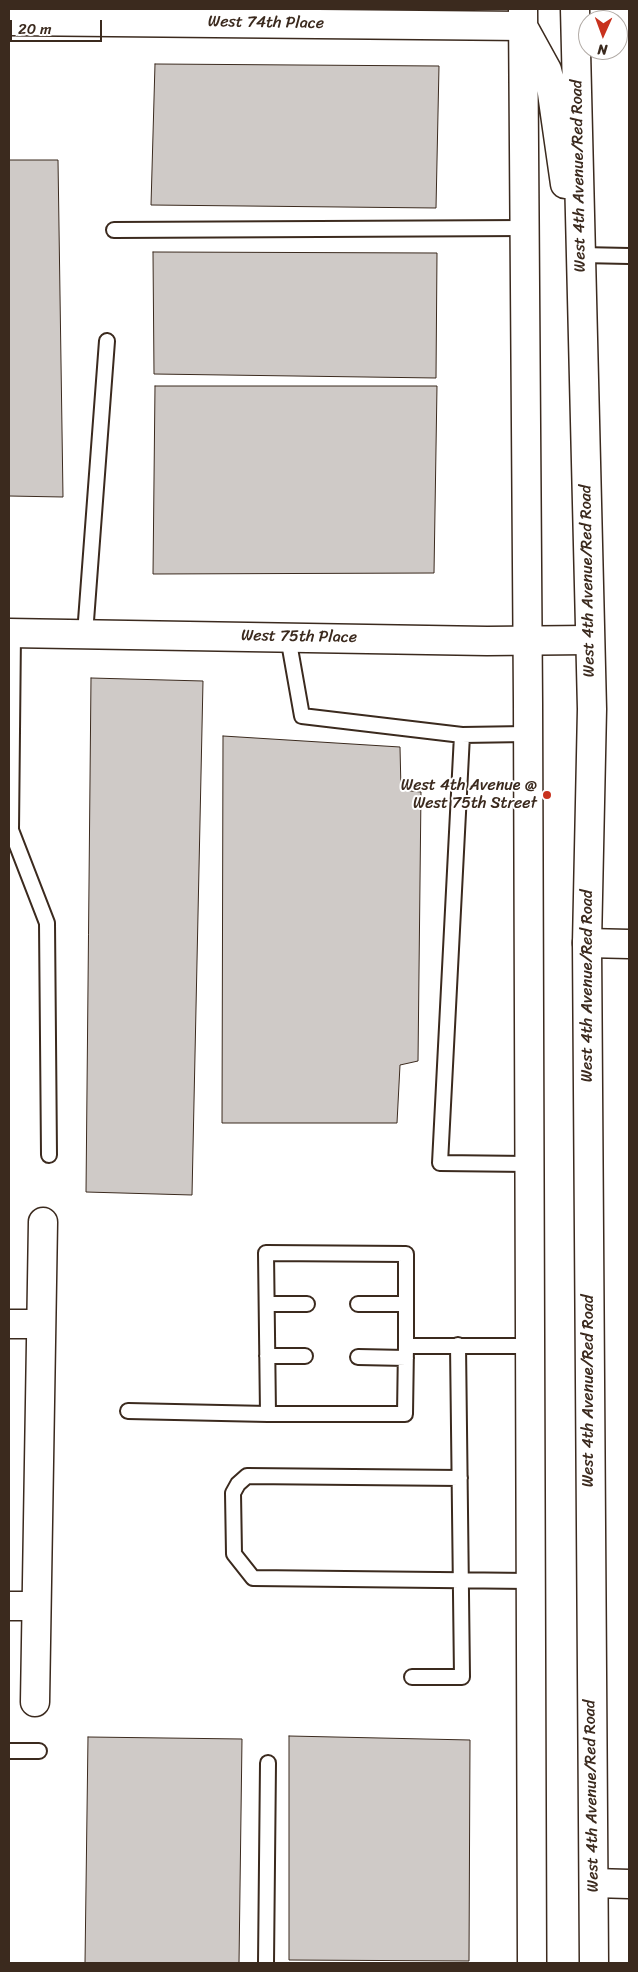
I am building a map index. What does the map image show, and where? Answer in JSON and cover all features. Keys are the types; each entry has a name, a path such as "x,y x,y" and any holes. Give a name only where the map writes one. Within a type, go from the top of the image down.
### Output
{"main road":[{"name":"West 4th Avenue/Red Road","path":"576,9 592,709 587,943 590,1660 594,1963"},
{"name":"West 74th Place","path":"9,21 154,15 523,17"},
{"path":"523,17 549,78 567,202 581,255"},
{"path":"523,17 532,1963"},
{"name":"West 75th Place","path":"11,633 589,640"},
{"path":"587,943 629,944"},
{"path":"35,1702 43,1222"},
{"path":"9,1324 41,1324"},
{"path":"9,1606 36,1606"},
{"path":"594,1883 629,1884"}],"lane":[{"path":"114,230 525,228"},
{"path":"581,255 629,256"},
{"path":"85,634 107,341"},
{"path":"11,633 10,830 47,923 49,1155"},
{"path":"288,637 302,716 462,735 526,734"},
{"path":"462,735 440,1164 528,1164"},
{"path":"128,1411 268,1414 406,1414 406,1254 266,1252 268,1414"},
{"path":"267,1304 307,1304"},
{"path":"358,1304 406,1304"},
{"path":"358,1357 458,1345 529,1346"},
{"path":"412,1677 462,1678 458,1345"},
{"path":"267,1356 305,1356"},
{"path":"460,1478 247,1476 238,1484 233,1493 234,1554 253,1578 530,1581"},
{"path":"9,1751 39,1751"},
{"path":"266,1963 268,1763"}],"building":[{"path":"155,64 439,66 436,208 151,205"},
{"path":"9,160 58,160 63,497 9,496"},
{"path":"153,252 437,253 436,378 154,374"},
{"path":"155,386 437,386 434,573 153,574"},
{"path":"91,678 203,681 192,1195 86,1192"},
{"path":"223,736 400,747 401,790 421,792 418,1061 400,1065 397,1123 222,1123"},
{"path":"289,1736 470,1740 469,1961 289,1960"},
{"path":"88,1737 242,1739 239,1963 85,1963"}],"place":[{"name":"West 4th Avenue @ West 75th Street","path":"547,795"}]}
